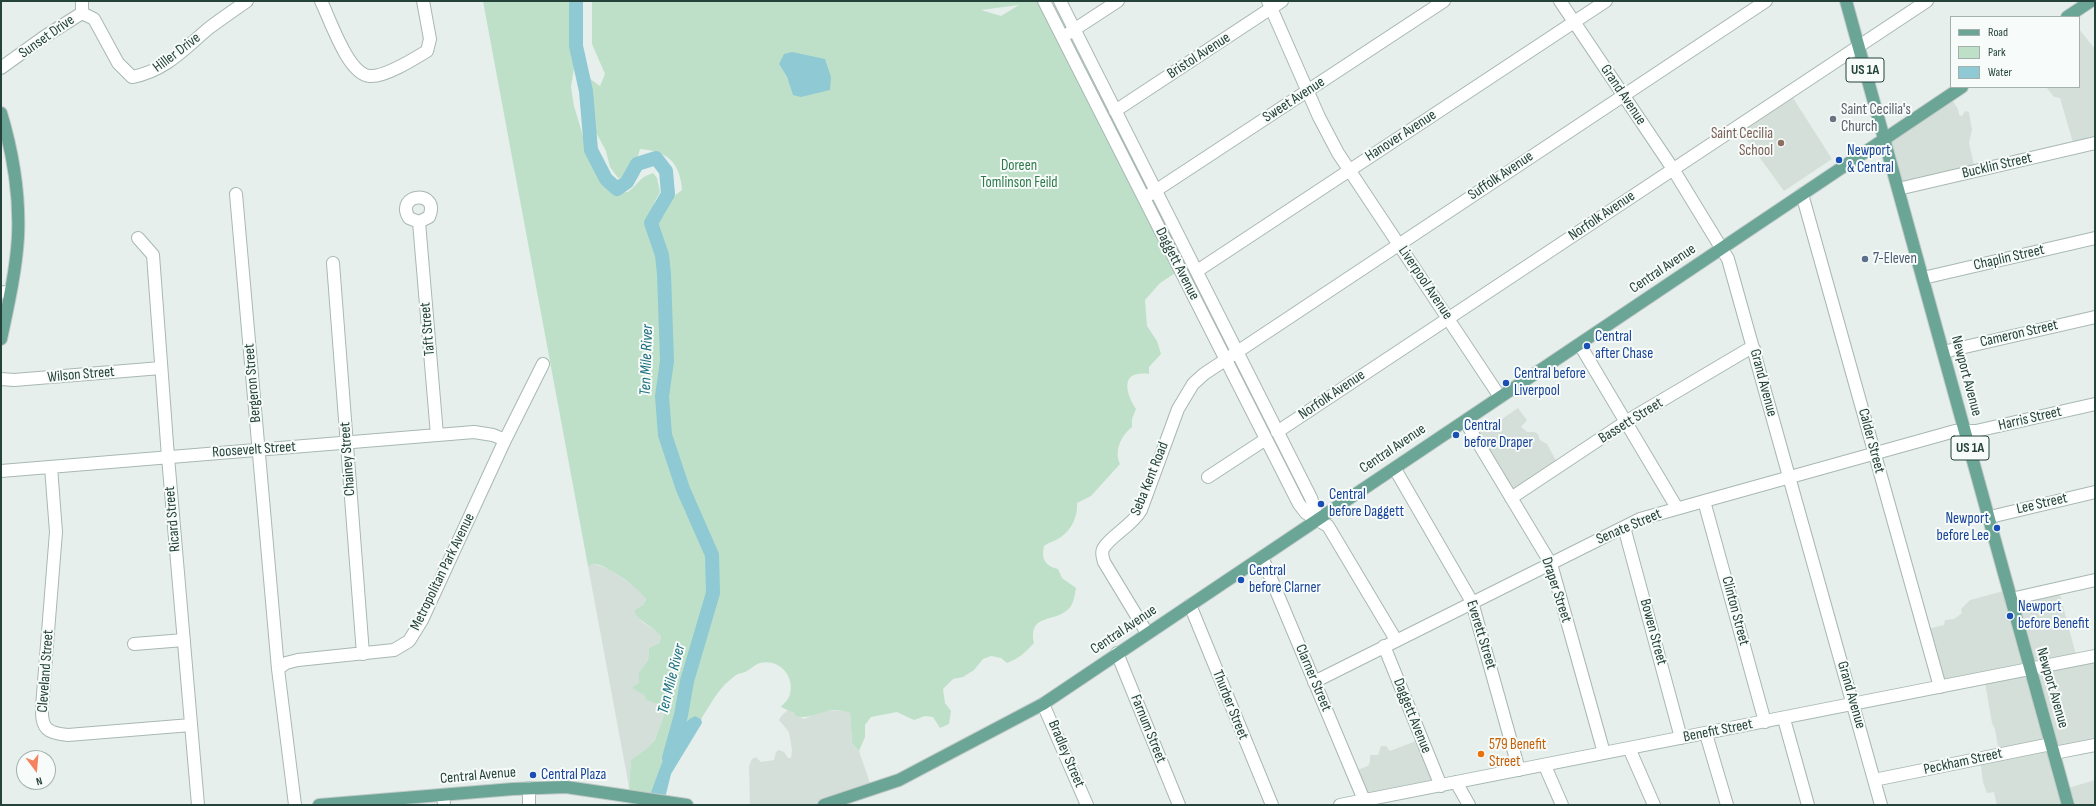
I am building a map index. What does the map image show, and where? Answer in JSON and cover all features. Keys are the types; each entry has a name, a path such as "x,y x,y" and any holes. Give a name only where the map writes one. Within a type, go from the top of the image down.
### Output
{"main road":[{"name":"Newport Avenue","path":"1846,1 1990,517 2068,805"},
{"path":"2068,16 2091,1"},
{"name":"Central Avenue","path":"824,805 841,803 899,780 1043,704 1465,420 1580,345 1961,88"},
{"path":"1,113 11,148 18,196 18,237 6,292 1,339"},
{"name":"Central Avenue","path":"319,805 443,800 528,788 580,788 688,805"}],"street":[{"name":"Hiller Drive","path":"82,7 94,19 118,63 132,77 148,74 165,65 213,25 246,1"},
{"path":"321,1 348,60 357,71 370,76 385,72 427,51 430,39 423,1"},
{"name":"Daggett Avenue","path":"1044,1 1302,510 1306,514 1318,519 1328,526 1396,640"},
{"name":"Daggett Avenue","path":"1060,1 1311,498 1318,519"},
{"path":"1062,38 1118,1"},
{"name":"Bristol Avenue","path":"1115,111 1269,5 1282,1"},
{"name":"Sweet Avenue","path":"1144,198 1444,1"},
{"name":"Grand Avenue","path":"1560,1 1622,96 1673,169 1728,259 1881,805"},
{"name":"Hanover Avenue","path":"1197,272 1606,1"},
{"name":"Suffolk Avenue","path":"1237,352 1766,1"},
{"name":"Norfolk Avenue","path":"1277,432 1858,45 1927,1"},
{"name":"Liverpool Avenue","path":"1269,5 1329,139 1500,397"},
{"name":"Sunset Drive","path":"1,68 82,7"},
{"name":"Bucklin Street","path":"1898,189 2095,143"},
{"name":"Bergeron Street","path":"236,194 278,669"},
{"name":"Calder Street","path":"1802,194 1940,687"},
{"name":"Taft Street","path":"419,222 437,435"},
{"name":"Ricard Street","path":"138,238 153,255 168,457 198,805"},
{"name":"Chaplin Street","path":"1923,278 2095,238"},
{"name":"Chainey Street","path":"333,263 363,654"},
{"name":"Cameron Street","path":"1943,352 2095,317"},
{"path":"1580,345 1627,421 1677,508"},
{"name":"Bassett Street","path":"1511,498 1627,421 1754,348"},
{"name":"Seba Kent Road","path":"1147,633 1104,562 1103,551 1106,545 1132,524 1141,510 1158,462 1184,398 1193,384 1204,374 1237,352"},
{"name":"Metropolitan Park Avenue","path":"278,669 286,663 298,660 394,650 405,645 413,636 505,440 543,364"},
{"name":"Wilson Street","path":"1,379 14,380 162,368"},
{"name":"Harris Street","path":"1965,431 1976,431 2095,404"},
{"name":"Draper Street","path":"1465,420 1550,564 1604,753"},
{"name":"Senate Street","path":"1314,682 1640,519 1789,476 1955,431 1965,431"},
{"name":"Roosevelt Street","path":"1,471 437,435 485,433 505,440"},
{"path":"1208,477 1266,439"},
{"name":"Cleveland Street","path":"51,467 56,532 42,707 43,722 45,727 51,732 68,735 191,725"},
{"name":"Everett Street","path":"1394,469 1472,602 1519,770"},
{"name":"Lee Street","path":"1990,517 2095,492"},
{"name":"Clinton Street","path":"1704,501 1765,722"},
{"name":"Bowen Street","path":"1624,527 1681,738"},
{"name":"Clarner Street","path":"1262,557 1364,800"},
{"path":"2011,599 2095,580"},
{"name":"Thurber Street","path":"1190,605 1272,805"},
{"path":"134,644 184,640"},
{"name":"Daggett Avenue","path":"1384,646 1441,786"},
{"name":"Farnum Street","path":"1118,653 1179,805"},
{"name":"Benefit Street","path":"1340,805 1784,719 2095,656"},
{"path":"278,669 295,805"},
{"name":"Bradley Street","path":"1043,704 1087,805"},
{"path":"1784,719 1808,805"},
{"path":"1706,734 1727,805"},
{"name":"Peckham Street","path":"1874,780 2052,748 2095,745"},
{"path":"1629,748 1654,805"},
{"path":"1545,766 1562,805"},
{"path":"1456,782 1469,805"},
{"path":"528,788 529,805"}],"shaded area":[{"path":"2080,30 2095,49 2095,142 2074,146 2060,98 2054,97 2047,88 2080,88"},
{"path":"1949,95 1958,109 1959,115 1962,116 1965,111 1969,112 1972,130 1969,143 1975,169 1898,186 1885,135"},
{"path":"1793,98 1832,159 1784,191 1741,132"},
{"path":"1518,408 1527,420 1521,427 1527,432 1534,432 1538,434 1540,440 1547,444 1558,464 1511,495 1473,432 1492,426"},
{"path":"594,564 609,569 642,592 646,598 643,605 634,610 642,622 658,632 661,637 659,643 649,648 648,660 639,672 639,682 633,688 644,695 646,700 661,705 664,715 655,740 631,760 629,787 588,566"},
{"path":"2058,587 2076,655 2095,653 2095,744 2055,751 2065,789 2095,780 2095,805 1997,805 1994,792 1987,793 1983,782 1980,758 1999,752 1984,677 1939,685 1924,630 1944,625 1945,620 1954,619 1962,613 1961,609 1970,600 2007,590 2011,596"},
{"path":"788,710 804,719 824,711 844,710 850,713 852,743 859,751 871,786 823,805 750,805 749,766 752,759 756,757 761,762 774,760 776,752 779,750 784,752 788,758 791,758 792,750 789,732 779,720"},
{"path":"1421,739 1439,783 1365,799 1352,772 1368,766 1370,762 1370,755 1378,755 1381,746 1386,746 1390,751"}],"green space":[{"name":"Doreen Tomlinson Feild","path":"483,1 571,1 574,38 574,68 571,87 574,106 585,143 595,152 606,184 614,190 628,192 642,179 653,173 657,178 660,192 653,209 655,219 664,215 670,199 682,190 681,180 675,165 665,155 649,150 640,149 632,176 618,178 610,167 606,151 593,127 584,87 589,78 600,86 605,74 592,44 592,1 1044,1 1180,270 1160,283 1145,300 1147,326 1157,341 1161,354 1149,367 1149,374 1133,375 1129,379 1129,396 1136,409 1132,419 1132,427 1122,439 1118,449 1118,459 1120,464 1091,496 1077,503 1074,522 1065,534 1044,546 1043,555 1047,564 1058,569 1062,578 1076,588 1074,600 1071,606 1065,612 1039,622 1035,626 1033,633 1034,643 1018,657 1007,663 1001,658 991,656 983,659 974,670 963,677 953,679 943,689 945,703 951,711 949,724 940,728 933,717 925,716 914,720 897,712 871,717 865,725 865,737 859,751 852,743 850,713 842,710 835,710 803,717 796,716 794,713 781,707 788,699 790,694 791,687 788,675 779,666 773,663 760,663 746,672 736,675 716,695 701,719 695,716 685,725 671,745 665,757 646,805 633,805 629,787 631,760 655,740 664,715 660,705 646,700 644,695 632,688 639,682 639,672 648,660 649,648 659,643 661,637 655,630 636,615 634,610 643,605 646,599 637,589 606,568 594,564 588,566","holes":["1019,5 1001,16 981,10","792,52 793,94 787,77 779,64"]}],"water":[{"path":"792,52 825,59 831,77 830,90 801,97 793,95 787,77 779,64 784,54"},
{"path":"695,716 701,719 702,723 671,774 665,798 649,798 661,765 673,740 687,721"}],"waterway":[{"name":"Ten Mile River","path":"576,1 576,46 586,91 591,150 606,179 617,189 627,182 637,164 656,158 666,171 668,194 651,223 662,255 664,274 667,361 662,396 665,435 683,489 712,555 713,593 687,681 681,715 669,758"}],"place":[{"name":"Saint Cecilia's Church","path":"1833,119"},
{"name":"Saint Cecilia School","path":"1781,143"},
{"name":"Newport & Central","path":"1839,160"},
{"name":"7-Eleven","path":"1865,259"},
{"name":"Central after Chase","path":"1587,346"},
{"name":"Central before Liverpool","path":"1506,383"},
{"name":"Central before Draper","path":"1456,435"},
{"name":"Central before Daggett","path":"1321,504"},
{"name":"Newport before Lee","path":"1997,528"},
{"name":"Central before Clarner","path":"1241,580"},
{"name":"Newport before Benefit","path":"2010,616"},
{"name":"579 Benefit Street","path":"1481,754"},
{"name":"Central Plaza","path":"533,775"}]}
